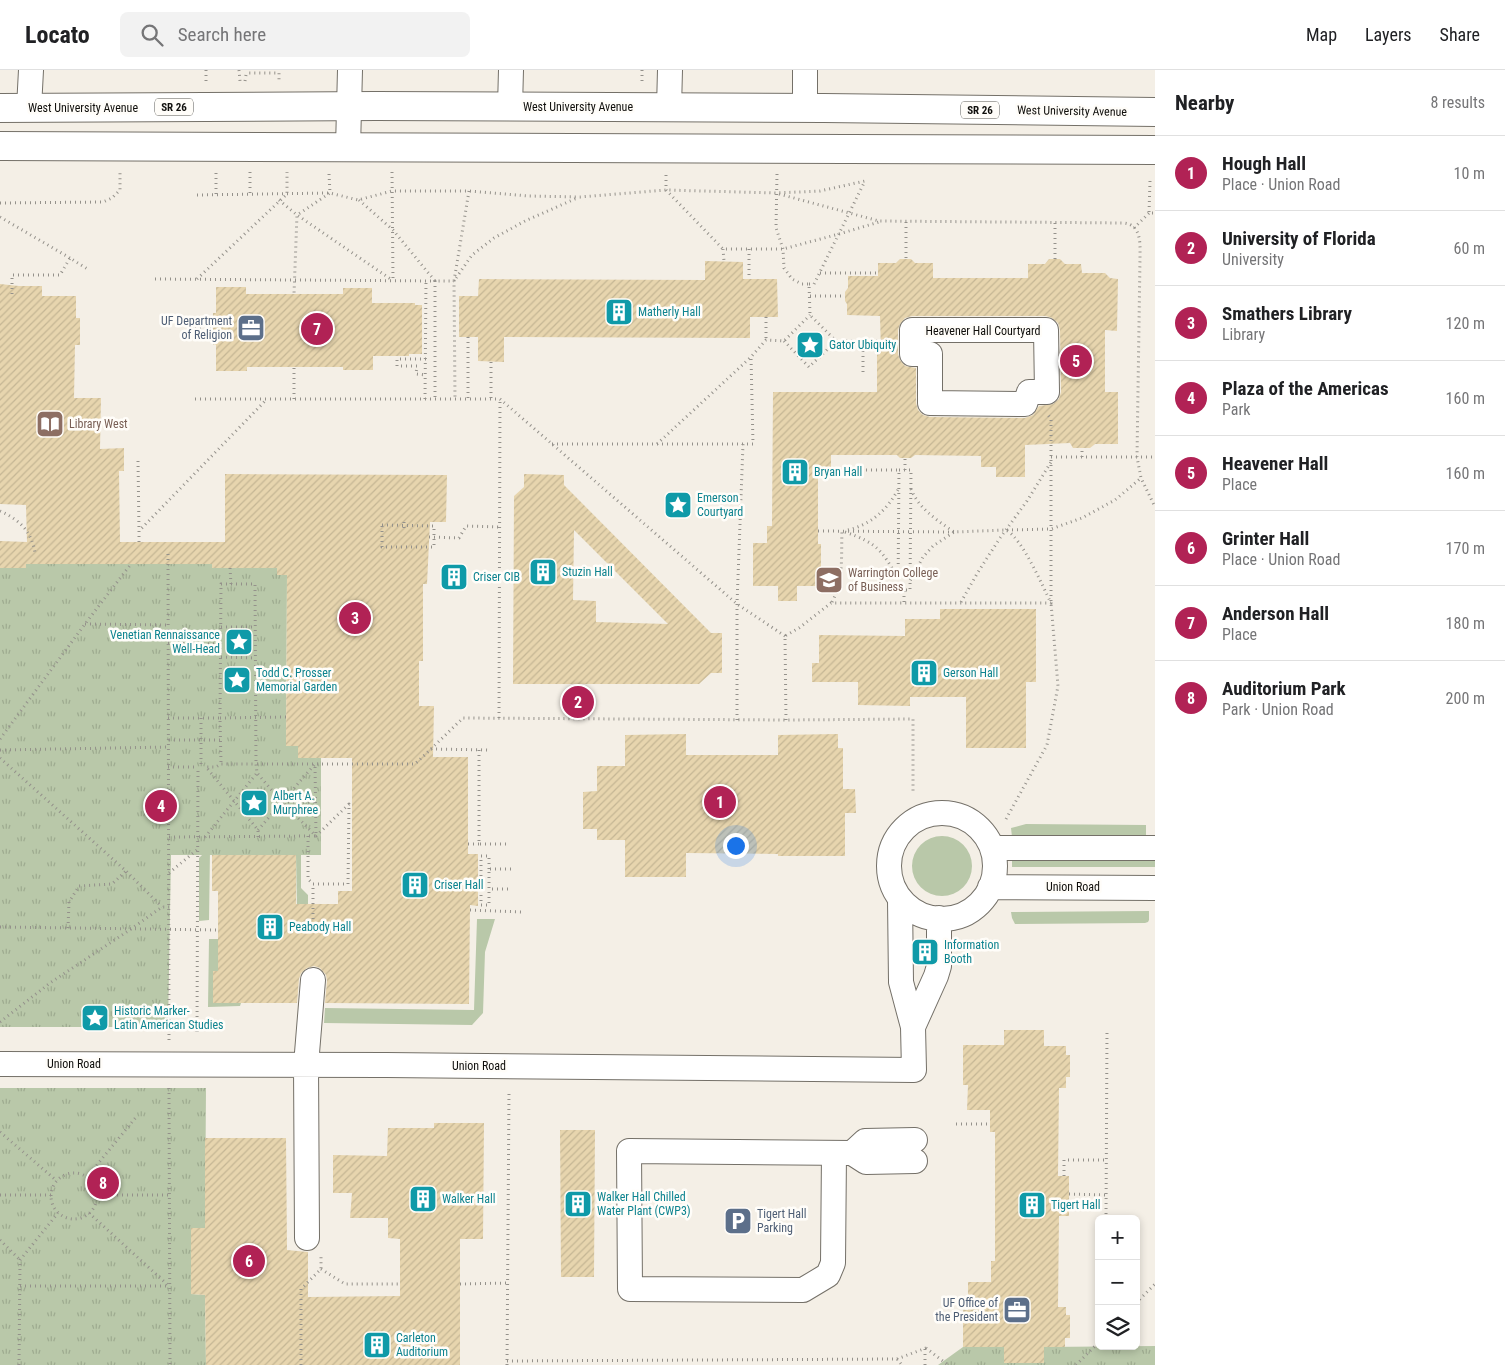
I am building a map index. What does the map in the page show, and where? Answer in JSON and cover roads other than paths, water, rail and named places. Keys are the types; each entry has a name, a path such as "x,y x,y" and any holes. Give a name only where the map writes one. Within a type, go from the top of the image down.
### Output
{"main road":[{"name":"West University Avenue","path":"0,108 806,108 1155,112"},
{"path":"0,146 339,157 1155,150"}],"street":[{"path":"29,108 30,70"},
{"path":"339,157 348,107 350,70"},
{"path":"510,107 511,70"},
{"path":"670,70 670,108"},
{"path":"806,70 806,108"},
{"name":"Heavener Hall Courtyard","path":"912,330 1046,330 1047,392 1029,392 1025,404 930,404 930,354 912,354 912,342 912,330"},
{"name":"Union Road","path":"0,1064 914,1070 914,1027 901,982 900,900 890,879 891,852 896,839 905,828 916,820 942,813 956,815 969,821 980,829 992,848"},
{"path":"900,900 915,912 928,917 955,917 968,912 979,904 990,887 995,866 992,848 1155,848"},
{"name":"Union Road","path":"990,887 1155,888"},
{"name":"Union Road","path":"914,1027 939,966 939,918"},
{"path":"307,1238 306,1065 313,980"},
{"path":"843,1153 833,1262 828,1275 803,1290 630,1289 629,1151 843,1153 865,1141 915,1151"}],"place":[{"name":"Matherly Hall","path":"619,312"},
{"name":"UF Department of Religion","path":"251,328"},
{"name":"Anderson Hall","path":"317,329"},
{"name":"Gator Ubiquity","path":"810,345"},
{"name":"Heavener Hall","path":"1076,361"},
{"name":"Library West","path":"50,424"},
{"name":"Bryan Hall","path":"795,472"},
{"name":"Emerson Courtyard","path":"678,505"},
{"name":"Stuzin Hall","path":"543,572"},
{"name":"Criser CIB","path":"454,577"},
{"name":"Warrington College of Business","path":"829,580"},
{"name":"Smathers Library","path":"355,618"},
{"name":"Venetian Rennaissance Well-Head","path":"239,642"},
{"name":"Gerson Hall","path":"924,673"},
{"name":"Todd C. Prosser Memorial Garden","path":"237,680"},
{"name":"University of Florida","path":"578,702"},
{"name":"Hough Hall","path":"720,802"},
{"name":"Albert A. Murphree","path":"254,803"},
{"name":"Plaza of the Americas","path":"161,806"},
{"name":"Criser Hall","path":"415,885"},
{"name":"Peabody Hall","path":"270,927"},
{"name":"Information Booth","path":"925,952"},
{"name":"Historic Marker- Latin American Studies","path":"95,1018"},
{"name":"Auditorium Park","path":"103,1183"},
{"name":"Walker Hall","path":"423,1199"},
{"name":"Walker Hall Chilled Water Plant (CWP3)","path":"578,1204"},
{"name":"Tigert Hall","path":"1032,1205"},
{"name":"Tigert Hall Parking","path":"738,1221"},
{"name":"Grinter Hall","path":"249,1261"},
{"name":"UF Office of the President","path":"1017,1310"},
{"name":"Carleton Auditorium","path":"377,1345"}]}
